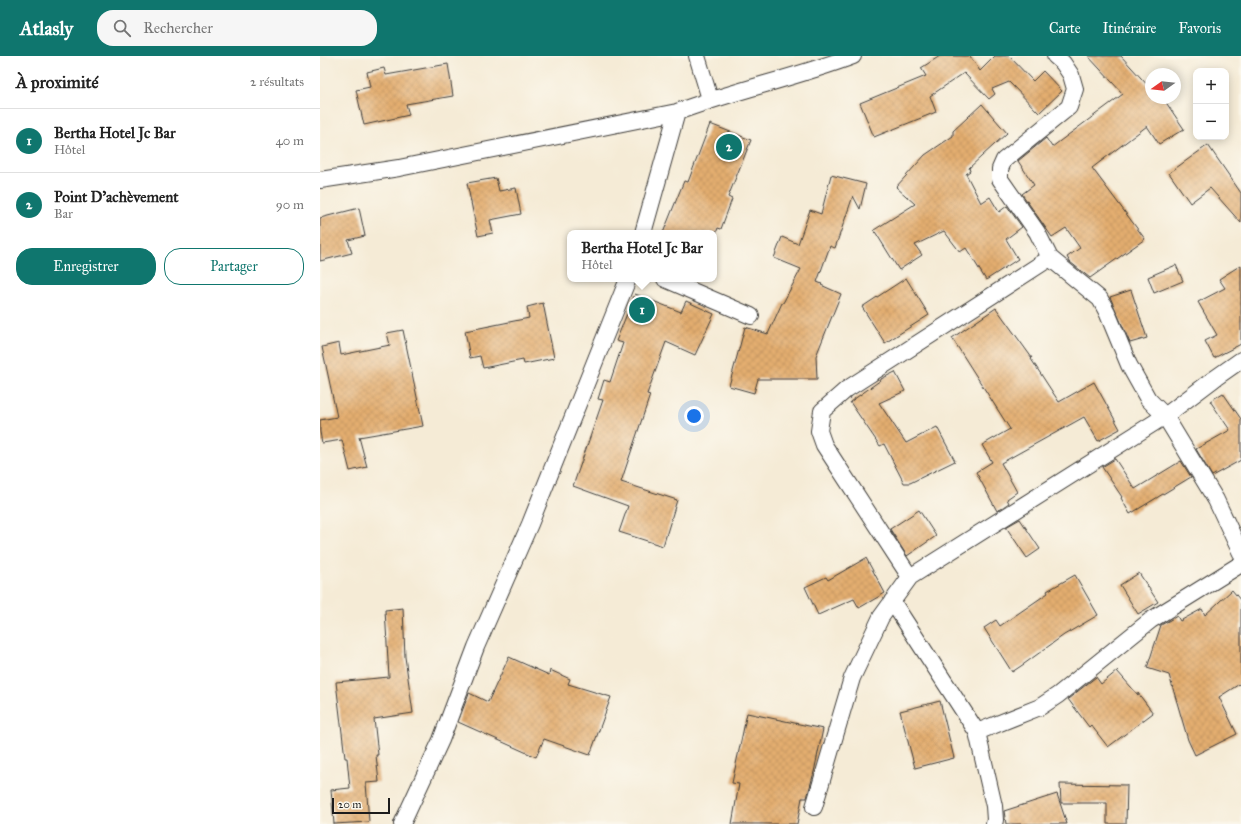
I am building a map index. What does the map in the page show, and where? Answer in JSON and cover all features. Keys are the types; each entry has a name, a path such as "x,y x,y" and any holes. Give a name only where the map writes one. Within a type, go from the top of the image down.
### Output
{"street":[{"path":"697,56 710,99"},
{"path":"320,180 399,168 677,112 710,99 820,69 853,56"},
{"path":"1055,56 1063,63 1071,75 1075,89 1069,107 1004,160 1000,168 1000,178 1037,232 1050,258 1100,299 1129,365 1148,399 1165,416 1216,500 1241,553"},
{"path":"644,230 677,112"},
{"path":"910,577 824,445 819,430 822,411 847,388 1050,258"},
{"path":"402,824 441,740 476,647 530,524 627,282"},
{"path":"672,282 750,316"},
{"path":"814,807 852,678 881,617 910,577 1165,416 1241,360"},
{"path":"977,732 1040,707 1058,695 1151,620 1241,564"},
{"path":"892,601 977,732 994,806 994,824"}],"building":[{"path":"940,56 970,56 980,71 995,56 1009,56 1033,81 1043,71 1062,91 1039,113 1009,82 992,89 995,94 989,99 964,73 930,96 936,112 874,137 860,103 926,76 921,68"},
{"path":"1088,56 1121,56 1145,82 1145,104 1167,104 1184,129 1159,144 1147,126 1092,168 1145,239 1090,278 1070,262 1067,257 1080,248 1066,228 1052,237 1022,194 1034,185 1018,161 1046,138 1052,147 1123,94"},
{"path":"448,64 453,96 406,104 409,115 364,125 356,90 370,87 367,72 384,68 386,75"},
{"path":"982,104 1007,133 969,168 970,171 966,174 981,203 990,197 999,212 1007,206 1022,227 1006,239 1018,259 986,280 966,248 960,252 944,231 915,245 922,255 899,270 874,230 915,204 896,187 925,155 953,136 953,131"},
{"path":"710,124 751,140 728,197 732,199 721,229 718,228 717,230 664,230 684,181 688,182"},
{"path":"1208,145 1241,193 1241,223 1210,188 1190,203 1169,173"},
{"path":"831,175 866,184 860,209 853,196 835,248 830,246 817,282 841,294 816,356 817,379 758,379 754,393 729,386 745,327 768,334 782,303 801,269 774,258 782,237 798,244 810,210 821,214"},
{"path":"496,178 499,191 516,188 521,214 490,220 493,233 478,236 467,183"},
{"path":"359,208 365,236 348,240 352,253 320,261 320,218"},
{"path":"1176,265 1183,281 1154,293 1148,277"},
{"path":"1241,265 1241,344 1214,358 1205,341 1217,335 1198,302 1225,288 1219,279"},
{"path":"906,278 929,315 885,343 862,307"},
{"path":"1131,290 1147,338 1130,343 1110,297"},
{"path":"635,294 681,312 686,301 714,314 695,355 666,342 647,394 650,395 621,482 677,500 663,546 619,532 628,506 573,486 603,400 598,399 604,380 610,382 623,343 616,341"},
{"path":"543,303 554,358 524,364 523,360 483,368 480,356 470,358 465,331 529,318 527,307"},
{"path":"996,308 1032,358 1031,359 1059,402 1094,382 1120,429 1098,441 1084,417 1001,463 1017,492 1007,499 1009,503 997,511 976,472 992,462 982,445 1010,429 952,338"},
{"path":"403,330 423,426 359,437 367,467 350,471 342,440 322,443 320,420 337,417 322,347 339,343 341,355 390,345 387,333"},
{"path":"895,372 905,391 879,403 906,443 937,427 955,461 910,483 904,483 884,444 880,446 850,402 881,379"},
{"path":"1223,393 1241,419 1241,460 1212,476 1196,449 1230,430 1210,401"},
{"path":"1115,459 1135,489 1181,461 1191,477 1130,514 1121,498 1122,497 1102,467"},
{"path":"919,510 936,536 907,556 890,529"},
{"path":"1020,519 1040,549 1027,558 1006,527"},
{"path":"866,558 885,593 859,608 854,599 818,615 805,587 826,577 828,580"},
{"path":"1139,573 1158,602 1138,614 1120,585"},
{"path":"1075,575 1098,615 1064,635 1012,672 984,628 996,620 1000,626 1048,593 1047,591"},
{"path":"1232,590 1241,601 1241,683 1219,697 1237,734 1195,755 1188,740 1169,675 1147,668 1161,625 1177,616 1180,621 1202,609 1205,615"},
{"path":"403,608 405,657 413,713 374,719 379,782 366,783 369,822 334,824 331,790 350,788 336,682 389,677 385,610"},
{"path":"509,657 549,675 550,670 570,679 568,684 611,697 590,755 544,739 536,757 458,722 469,693 488,702"},
{"path":"1117,671 1138,695 1138,693 1153,713 1108,747 1091,725 1089,727 1068,699 1096,677 1101,684"},
{"path":"940,701 954,758 915,768 900,711"},
{"path":"747,713 823,729 807,798 802,798 797,824 732,824 739,784 732,783"},
{"path":"1060,784 1127,785 1126,824 1107,824 1107,803 1061,803"},
{"path":"1057,794 1067,824 1006,824 1004,811"}],"place":[{"name":"Point D’achèvement","path":"729,147"},
{"name":"Bertha Hotel Jc Bar","path":"642,310"}]}
